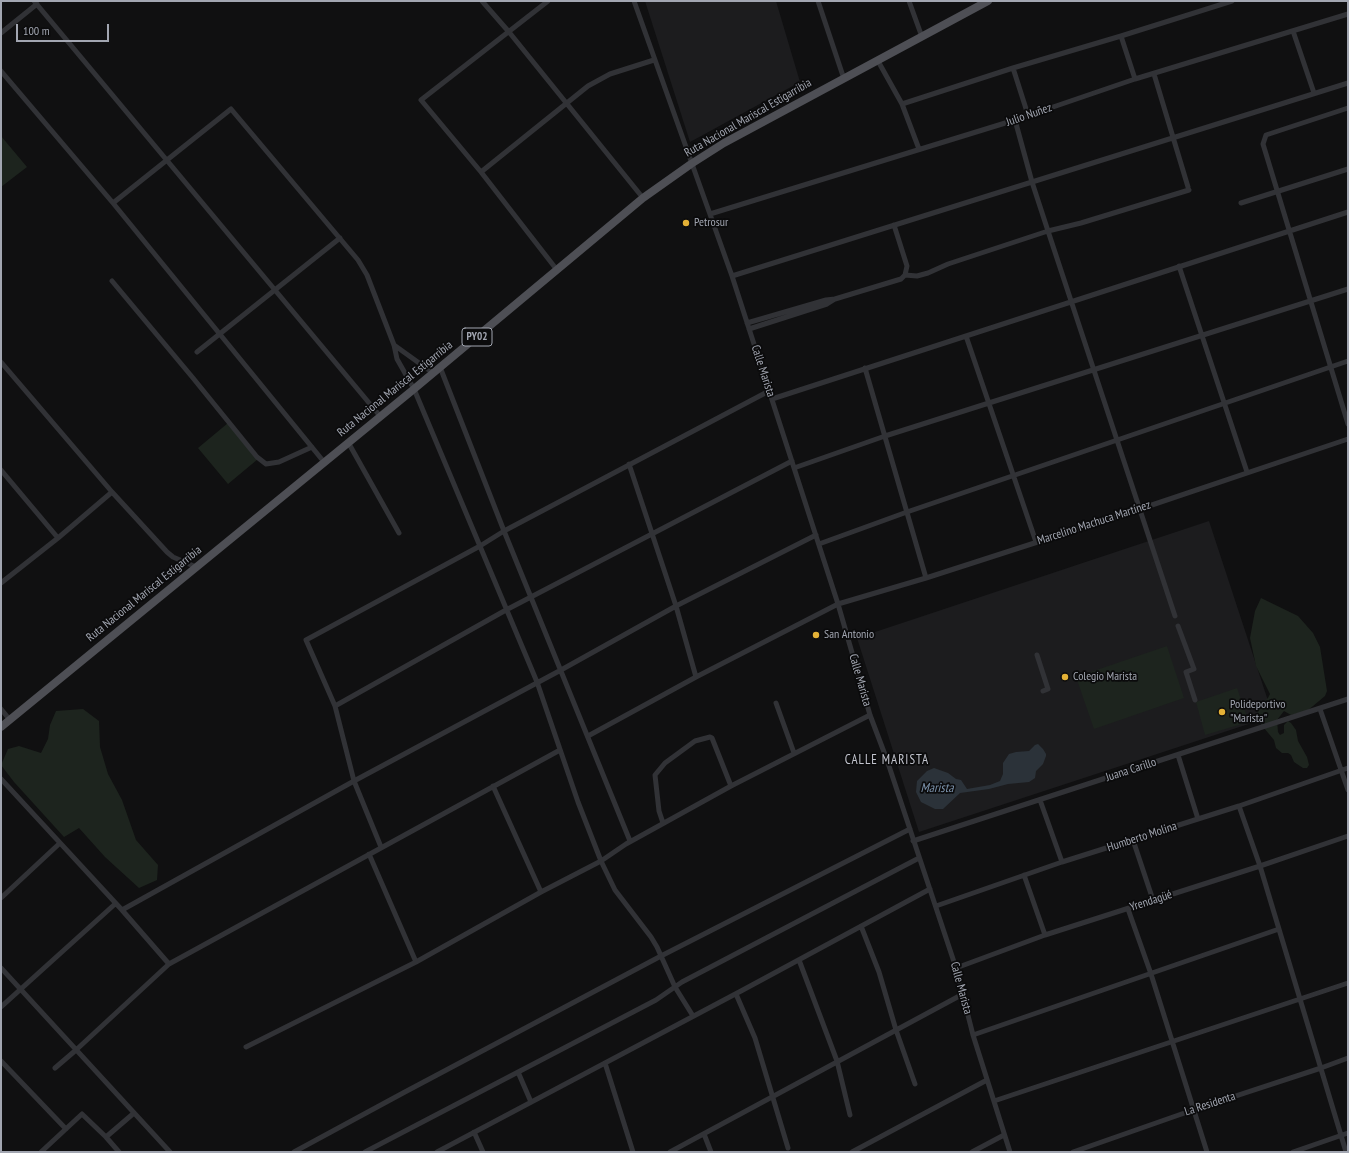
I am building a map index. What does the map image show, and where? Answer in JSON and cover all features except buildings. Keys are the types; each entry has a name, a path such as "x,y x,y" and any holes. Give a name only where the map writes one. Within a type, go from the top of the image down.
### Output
{"main road":[{"name":"Ruta Nacional Mariscal Estigarribia","path":"1,727 414,389 643,198 724,143 988,1"}],"street":[{"path":"482,1 509,32 643,198"},
{"path":"548,1 421,100 481,172 557,270"},
{"name":"Calle Marista","path":"634,1 732,276 838,604 870,716 887,760 956,968 973,1035 1010,1152"},
{"path":"818,1 844,79"},
{"path":"909,1 922,37"},
{"path":"902,104 1013,68 1232,1"},
{"path":"1,33 35,3 380,416"},
{"name":"Julio Nuñez","path":"710,214 1015,120 1135,80 1348,14"},
{"path":"1293,32 1314,93"},
{"path":"1121,36 1135,80"},
{"path":"481,172 588,86 610,74 654,60"},
{"path":"878,61 902,104 919,149"},
{"path":"1013,68 1028,115"},
{"path":"1,71 112,203 324,462"},
{"path":"905,275 917,276 928,273 948,264 1048,231 1081,223 1188,189 1154,74"},
{"path":"732,276 1348,83"},
{"path":"1348,108 1266,135 1262,144 1348,424"},
{"path":"112,203 231,109 358,260 367,275 394,345 397,359 414,389 537,682 578,802 601,861 615,890 651,937 675,987 693,1016"},
{"path":"1015,120 1032,182 1175,616"},
{"path":"1241,203 1348,169"},
{"path":"772,399 1348,212"},
{"path":"747,323 901,279 905,275 907,266 894,225"},
{"path":"197,352 340,238"},
{"path":"1179,266 1246,472"},
{"path":"112,281 257,458 266,464 279,462 312,447"},
{"path":"794,468 885,436 1348,289"},
{"path":"749,329 827,304 835,299"},
{"path":"966,336 1036,542"},
{"path":"394,345 433,373"},
{"path":"819,544 907,512 1348,361"},
{"path":"1,362 112,492 167,552 173,557 196,567"},
{"path":"440,367 504,531 630,842"},
{"path":"865,368 926,578"},
{"path":"381,847 354,781 335,706 306,640 480,546 504,531 769,391"},
{"name":"Marcelino Machuca Martínez","path":"588,736 838,604 926,578 1140,509 1246,472 1348,439"},
{"path":"348,442 399,533"},
{"path":"335,706 506,610 792,461"},
{"path":"629,464 676,606 696,678"},
{"path":"1,470 58,538"},
{"path":"1,583 58,538 112,492"},
{"path":"122,910 354,781 561,670 676,606 816,535"},
{"path":"1178,626 1194,669 1186,672 1195,700"},
{"path":"1036,655 1048,689 1043,691"},
{"name":"Juana Carillo","path":"914,842 1348,699"},
{"path":"776,703 794,753"},
{"path":"1320,709 1348,790"},
{"path":"1,710 10,720"},
{"path":"246,1046 416,962 541,892 601,861 630,842 731,786 870,716"},
{"path":"663,823 659,812 655,775 665,763 695,741 710,737 712,738 731,786"},
{"path":"55,1068 169,964 560,750"},
{"path":"1178,755 1198,819"},
{"name":"Humberto Molina","path":"936,906 1062,862 1238,806 1348,768"},
{"path":"1,779 122,910 169,964"},
{"path":"493,786 541,892"},
{"path":"1040,800 1062,862"},
{"path":"1238,806 1260,866 1346,1152"},
{"path":"294,1152 661,956 910,829"},
{"name":"Yrendagüé","path":"956,968 1045,935 1348,836"},
{"path":"1133,840 1153,900"},
{"path":"1,898 60,843"},
{"path":"369,854 416,962"},
{"path":"365,1152 656,1000 682,982 919,858"},
{"path":"1024,875 1045,935"},
{"path":"437,1152 736,994 930,889"},
{"path":"1,1007 115,904"},
{"path":"1128,908 1151,974 1207,1152"},
{"path":"861,926 880,972 896,1030 915,1084"},
{"path":"973,1035 1279,929"},
{"path":"799,960 837,1061 850,1115"},
{"path":"1,968 170,1152"},
{"path":"994,1101 1172,1043 1348,983"},
{"path":"736,994 755,1038 788,1148"},
{"path":"670,1152 962,994"},
{"name":"La Residenta","path":"1072,1152 1348,1058"},
{"path":"1,1060 66,1129"},
{"path":"605,1063 633,1152"},
{"path":"518,1072 531,1102"},
{"path":"852,1152 987,1080"},
{"path":"106,1138 134,1113"},
{"path":"41,1152 82,1114 119,1152"},
{"path":"474,1132 483,1152"},
{"path":"1293,1152 1348,1133"},
{"path":"704,1134 711,1152"},
{"path":"972,1152 1004,1135"}],"shaded area":[{"path":"645,1 776,1 800,82 690,142"},
{"path":"1,136 27,167 1,187"},
{"path":"228,423 258,459 228,484 198,448"},
{"name":"Colegio Marista","path":"1209,521 1273,716 919,832 857,638"},
{"path":"1261,598 1298,616 1313,633 1320,647 1327,691 1325,696 1307,711 1291,715 1284,711 1277,720 1278,732 1280,735 1284,733 1284,725 1288,721 1296,730 1298,741 1307,757 1309,765 1307,768 1303,768 1294,762 1291,755 1288,753 1282,753 1276,748 1274,740 1259,722 1256,715 1260,705 1268,698 1270,694 1256,666 1250,638 1255,611"},
{"path":"1167,646 1184,698 1094,729 1076,677"},
{"name":"Polideportivo \"Marista\"","path":"1237,688 1249,722 1205,735 1196,702"},
{"path":"83,709 99,721 100,747 108,774 122,800 136,840 158,865 157,880 139,888 105,857 79,828 64,837 14,782 1,765 8,749 19,746 41,753 48,739 50,725 56,711"}],"water":[{"name":"Marista","path":"1038,744 1043,749 1046,756 1043,764 1036,771 1035,778 1029,782 1008,784 989,789 960,793 943,809 935,809 921,802 916,792 917,781 927,771 934,768 961,780 967,789 990,785 1000,781 1003,774 1003,763 1009,754 1029,751"}],"place":[{"name":"Petrosur","path":"686,223"},
{"name":"San Antonio","path":"816,635"},
{"name":"Colegio Marista","path":"1065,677"},
{"name":"Polideportivo \"Marista\"","path":"1222,712"}],"district":[{"name":"CALLE MARISTA","path":"887,760"}]}
